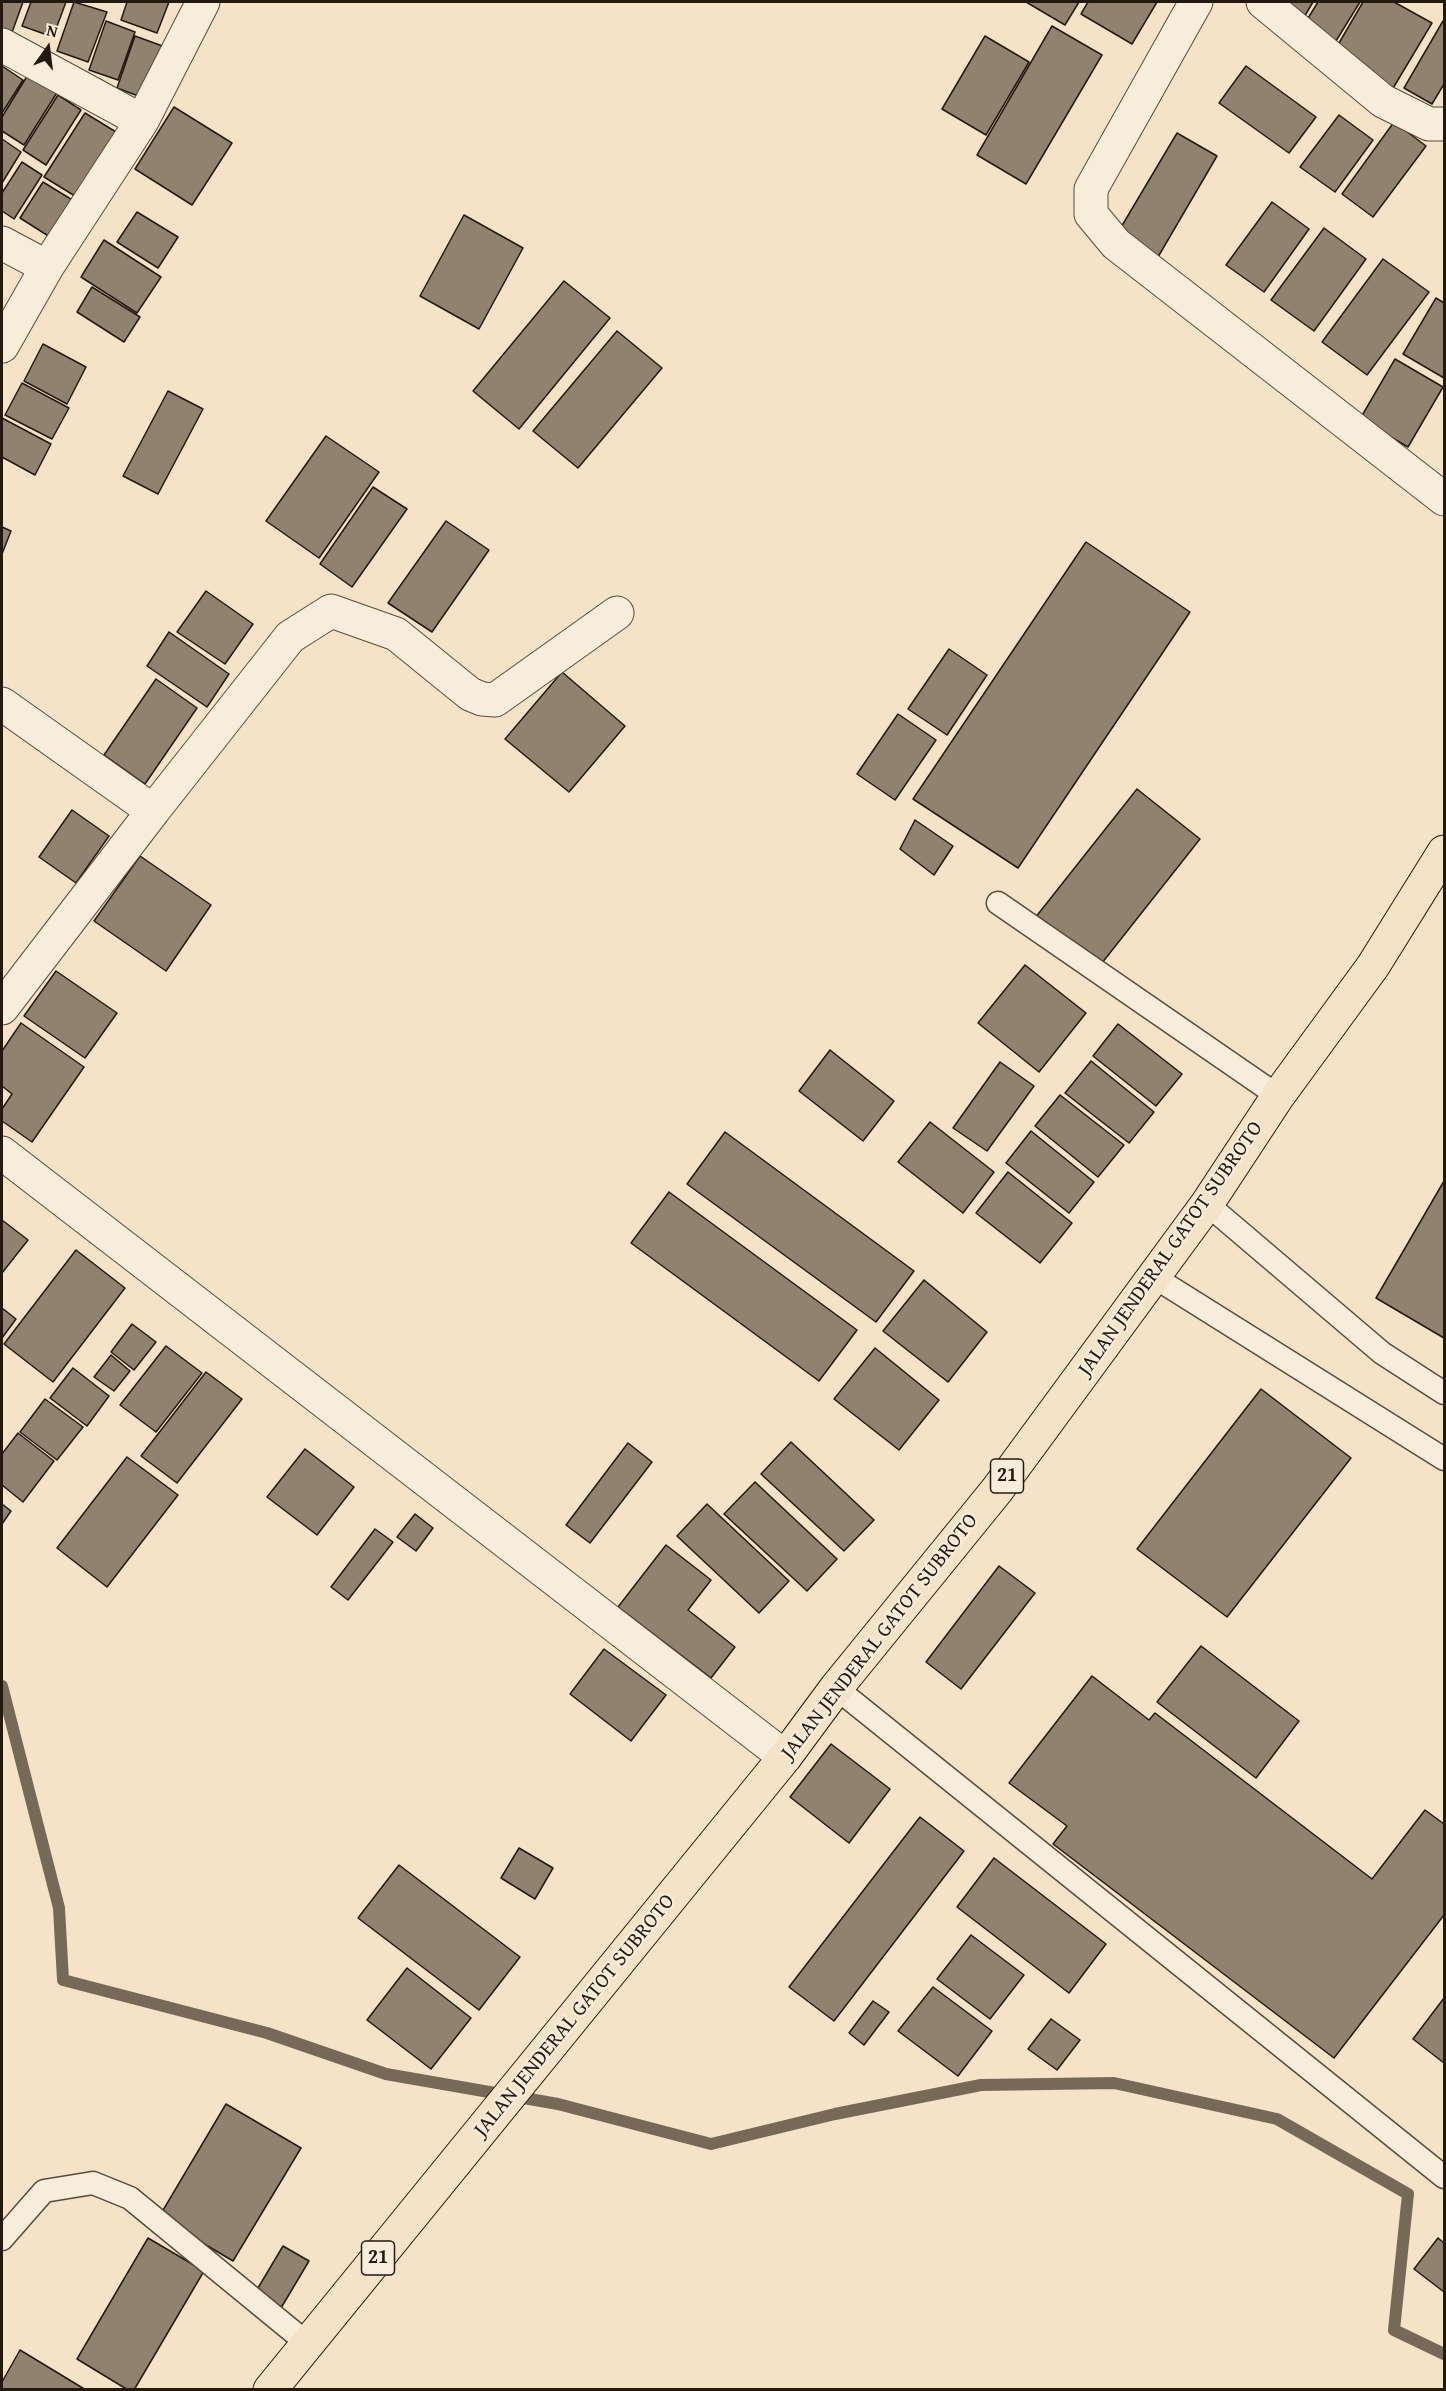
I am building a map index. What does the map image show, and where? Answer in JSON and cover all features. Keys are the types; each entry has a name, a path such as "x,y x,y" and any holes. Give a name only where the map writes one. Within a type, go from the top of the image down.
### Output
{"highway":[{"name":"JALAN JENDERAL GATOT SUBROTO","path":"270,2390 532,2071 785,1757 836,1688 997,1490 1207,1204 1278,1096 1373,966 1444,852"}],"street":[{"path":"2,346 47,267 142,121 203,2"},
{"path":"1196,2 1091,189 1091,214 1116,244 1444,499"},
{"path":"1263,2 1383,101 1429,124 1444,124"},
{"path":"2,45 142,121"},
{"path":"2,243 47,267"},
{"path":"2,1008 290,637 331,611 396,634 470,693 482,699 495,700 617,613"},
{"path":"2,704 153,811"},
{"path":"2,1153 785,1757"}],"lane":[{"path":"998,903 1278,1096"},
{"path":"1207,1204 1382,1353 1444,1393"},
{"path":"1154,1276 1444,1459"},
{"path":"836,1688 1444,2177"},
{"path":"2,2239 44,2191 93,2183 130,2198 308,2344"}],"building":[{"path":"2,2 23,2 10,38 2,35"},
{"path":"31,2 66,2 53,37 22,26"},
{"path":"74,2 107,12 88,62 57,51"},
{"path":"127,2 169,2 157,33 121,20"},
{"path":"1026,2 1079,2 1065,25"},
{"path":"1088,2 1157,2 1132,44 1081,14"},
{"path":"1273,2 1313,2 1303,19"},
{"path":"1318,2 1360,2 1336,41 1305,23"},
{"path":"1363,2 1394,2 1432,23 1392,90 1332,55"},
{"path":"106,21 135,32 118,80 89,70"},
{"path":"1443,21 1444,84 1432,104 1404,88"},
{"path":"1052,26 1102,55 1026,184 977,155"},
{"path":"135,36 168,48 149,100 117,88"},
{"path":"985,36 1029,62 986,135 942,109"},
{"path":"2,66 23,80 2,113"},
{"path":"1246,66 1316,117 1289,153 1219,103"},
{"path":"29,73 58,91 24,145 2,131 2,117"},
{"path":"58,95 81,110 46,165 23,150"},
{"path":"174,107 232,143 192,205 135,169"},
{"path":"85,113 116,132 75,196 44,177"},
{"path":"1339,115 1373,140 1335,192 1300,167"},
{"path":"1394,122 1426,146 1373,217 1342,194"},
{"path":"1177,133 1217,156 1158,257 1117,234"},
{"path":"2,139 21,152 2,183"},
{"path":"22,162 42,175 14,219 2,211 2,193"},
{"path":"43,182 74,201 50,237 20,218"},
{"path":"1272,202 1309,229 1264,292 1226,265"},
{"path":"137,212 178,237 158,268 117,242"},
{"path":"464,215 523,248 479,329 420,296"},
{"path":"1324,228 1366,259 1314,331 1271,300"},
{"path":"104,240 161,277 137,313 81,277"},
{"path":"1383,259 1429,292 1367,375 1322,342"},
{"path":"564,281 610,318 519,429 473,391"},
{"path":"92,287 140,317 124,342 77,312"},
{"path":"1436,298 1444,303 1444,378 1403,354"},
{"path":"617,331 662,368 578,468 533,431"},
{"path":"43,344 86,367 67,404 24,381"},
{"path":"1395,359 1443,387 1408,447 1360,419"},
{"path":"22,383 69,408 52,439 5,415"},
{"path":"168,391 203,409 158,494 123,476"},
{"path":"2,418 51,444 35,475 2,457"},
{"path":"326,436 379,472 319,558 266,521"},
{"path":"373,487 407,509 352,587 320,564"},
{"path":"446,521 489,550 432,632 388,603"},
{"path":"2,527 11,531 2,554"},
{"path":"1086,542 1190,612 1018,868 913,799"},
{"path":"206,591 253,624 225,664 177,632"},
{"path":"169,632 229,674 207,707 147,666"},
{"path":"949,649 987,675 947,735 908,709"},
{"path":"562,672 625,726 569,792 505,739"},
{"path":"156,679 197,708 145,784 104,755"},
{"path":"898,714 936,740 895,800 857,774"},
{"path":"1137,789 1200,839 1098,968 1035,918"},
{"path":"72,810 109,836 76,883 39,857"},
{"path":"915,820 953,846 934,875 900,849"},
{"path":"140,856 211,905 166,971 94,921"},
{"path":"1025,965 1086,1013 1039,1072 978,1023"},
{"path":"56,971 117,1013 85,1058 24,1016"},
{"path":"21,1023 84,1067 32,1142 2,1121 2,1109 12,1094 2,1086 2,1051"},
{"path":"1118,1024 1182,1074 1156,1106 1093,1056"},
{"path":"830,1050 894,1101 863,1141 799,1091"},
{"path":"1091,1061 1154,1112 1129,1143 1065,1093"},
{"path":"1000,1062 1034,1086 987,1151 953,1128"},
{"path":"1060,1095 1124,1145 1098,1177 1035,1126"},
{"path":"930,1122 994,1172 963,1213 898,1162"},
{"path":"1031,1131 1094,1182 1069,1213 1006,1163"},
{"path":"725,1132 914,1271 876,1322 687,1184"},
{"path":"1008,1172 1072,1223 1040,1263 976,1213"},
{"path":"1444,1181 1444,1338 1376,1298"},
{"path":"669,1192 857,1330 819,1381 631,1243"},
{"path":"2,1220 28,1240 2,1273"},
{"path":"76,1250 125,1288 53,1382 4,1344"},
{"path":"924,1280 987,1332 948,1382 883,1331"},
{"path":"2,1308 16,1319 2,1338"},
{"path":"132,1324 156,1342 134,1370 111,1352"},
{"path":"166,1346 202,1373 156,1432 120,1405"},
{"path":"875,1348 939,1400 899,1450 834,1399"},
{"path":"111,1355 130,1371 114,1391 94,1377"},
{"path":"73,1368 109,1396 87,1426 50,1398"},
{"path":"206,1372 242,1399 177,1483 141,1456"},
{"path":"1261,1389 1351,1458 1227,1617 1137,1549"},
{"path":"45,1399 83,1427 57,1460 20,1432"},
{"path":"18,1433 54,1461 23,1502 2,1485 2,1454"},
{"path":"791,1442 874,1520 844,1551 761,1474"},
{"path":"628,1443 652,1462 590,1543 566,1525"},
{"path":"305,1449 354,1487 317,1535 267,1497"},
{"path":"127,1457 178,1495 107,1587 57,1548"},
{"path":"755,1482 837,1559 807,1591 724,1514"},
{"path":"2,1504 11,1511 2,1524"},
{"path":"707,1504 789,1581 759,1613 677,1536"},
{"path":"415,1514 433,1528 416,1551 397,1537"},
{"path":"375,1529 393,1542 348,1600 331,1587"},
{"path":"666,1545 711,1580 688,1610 735,1647 711,1678 618,1607"},
{"path":"999,1566 1035,1593 961,1689 926,1662"},
{"path":"1201,1646 1299,1721 1256,1778 1157,1702"},
{"path":"604,1649 666,1695 631,1741 570,1694"},
{"path":"1092,1676 1149,1720 1155,1713 1372,1879 1425,1810 1444,1824 1444,1915 1334,2058 1053,1844 1067,1826 1009,1783"},
{"path":"831,1744 890,1789 849,1843 790,1797"},
{"path":"920,1817 964,1851 834,2021 789,1987"},
{"path":"519,1848 553,1868 535,1899 501,1878"},
{"path":"994,1858 1106,1944 1069,1993 957,1907"},
{"path":"399,1865 520,1957 479,2010 358,1918"},
{"path":"971,1935 1024,1975 990,2019 937,1979"},
{"path":"407,1968 471,2018 431,2069 367,2020"},
{"path":"933,1987 992,2031 958,2076 898,2031"},
{"path":"1444,1998 1444,2063 1413,2039"},
{"path":"873,2001 889,2012 864,2045 849,2033"},
{"path":"1051,2019 1080,2040 1057,2070 1028,2049"},
{"path":"226,2104 301,2148 233,2261 159,2217"},
{"path":"148,2238 204,2271 134,2390 128,2390 77,2359"},
{"path":"1438,2238 1444,2243 1444,2292 1414,2269"},
{"path":"283,2246 309,2261 281,2308 255,2293"},
{"path":"20,2350 86,2390 2,2390 2,2382"}],"waterway":[{"path":"2,1686 59,1908 63,1980 267,2033 386,2074 558,2104 711,2144 835,2114 981,2085 1114,2083 1277,2119 1408,2194 1394,2330 1444,2354"}]}
